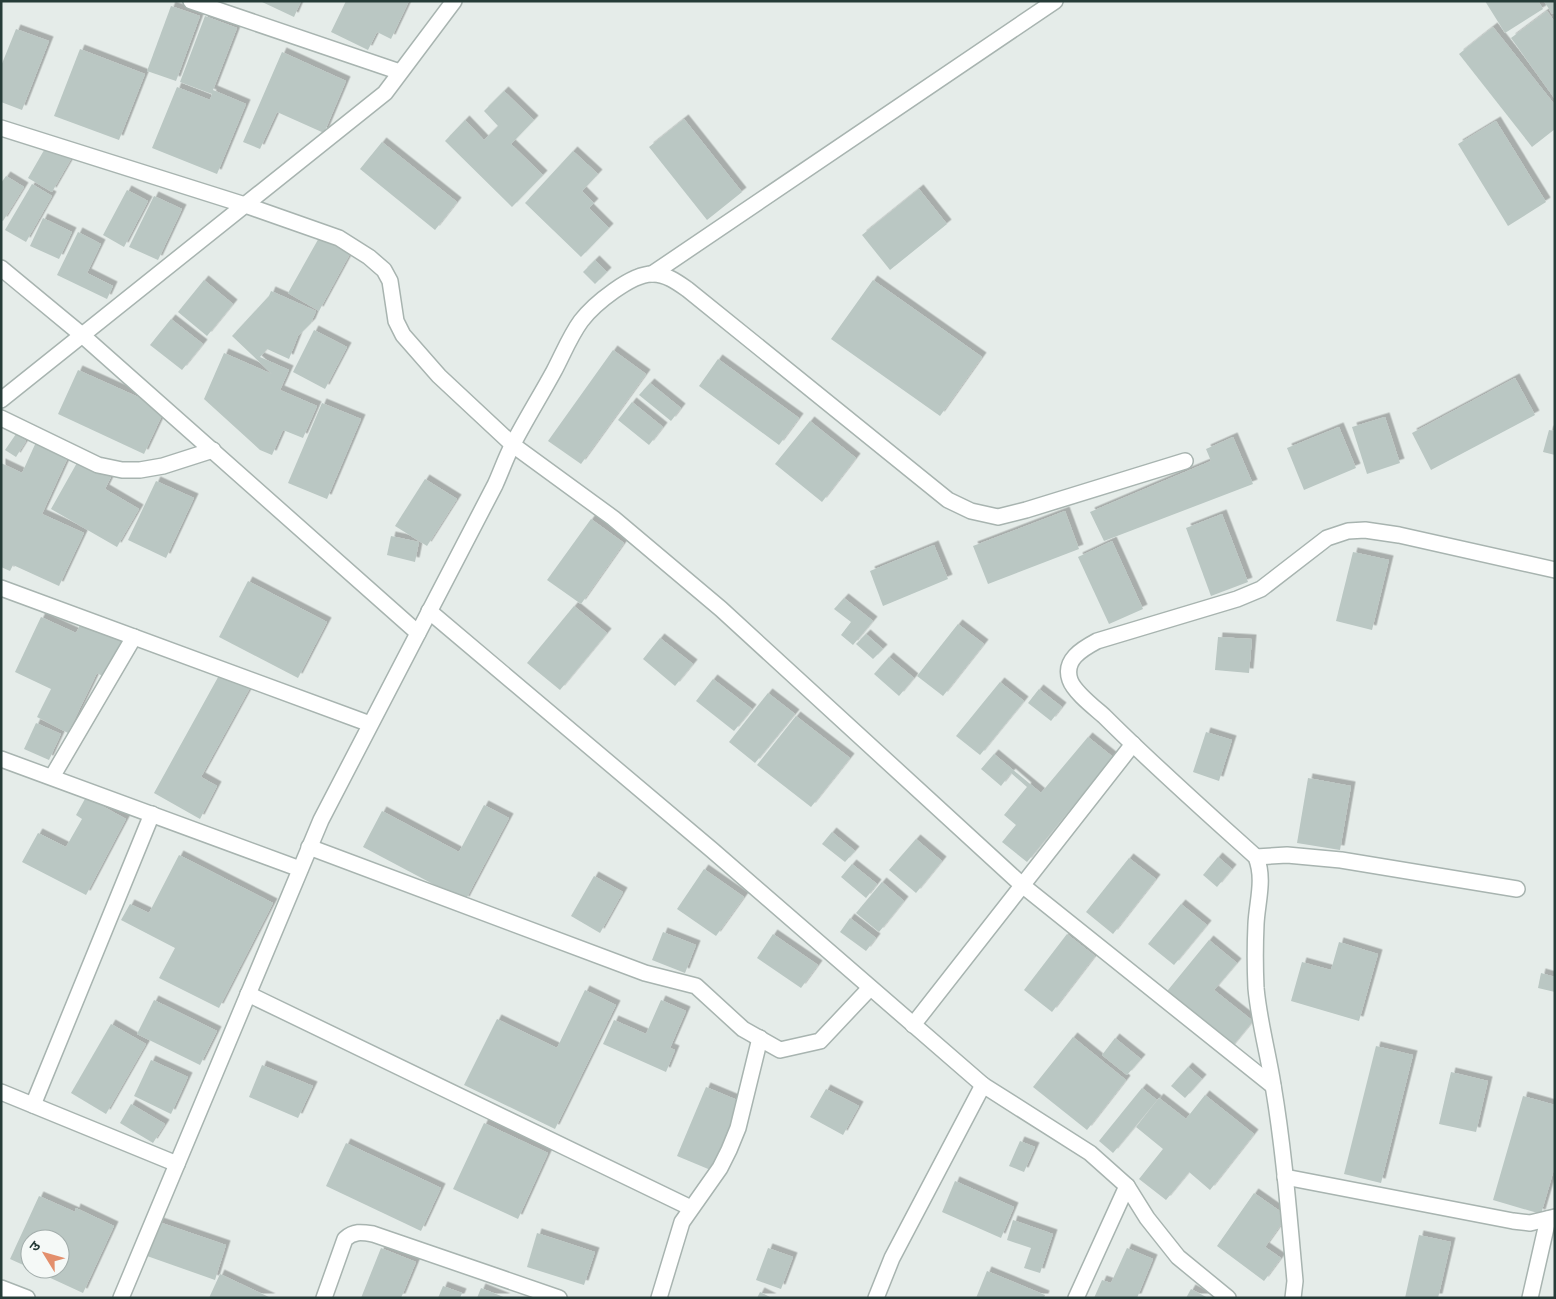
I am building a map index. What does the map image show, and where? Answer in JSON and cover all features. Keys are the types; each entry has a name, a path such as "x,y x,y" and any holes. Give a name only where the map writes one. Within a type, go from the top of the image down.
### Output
{"street":[{"path":"191,1 400,72"},
{"path":"1,400 385,93 454,1"},
{"path":"652,274 1055,1"},
{"path":"1,128 245,205 339,238 377,263 384,270 390,281 396,321 403,335 439,376 513,445 612,518 721,609 1022,885 1273,1086"},
{"path":"1,268 82,335 418,633"},
{"path":"121,1298 321,820 495,486 513,445 582,320 599,302 627,283 642,276 652,274 664,276 687,289 948,500 971,511 998,517 1186,461"},
{"path":"1,418 98,465 122,470 140,470 163,466 213,450"},
{"path":"1293,1298 1296,1281 1285,1177 1273,1086 1257,991 1255,952 1261,880 1260,867 1256,857 1132,744 1079,692 1070,681 1069,669 1073,658 1082,649 1098,641 1238,599 1261,589 1327,538 1348,531 1373,531 1399,535 1555,570"},
{"path":"1,588 370,724"},
{"path":"429,611 712,850 982,1085 1090,1153 1127,1186 1178,1258 1228,1298"},
{"path":"52,777 134,637"},
{"path":"913,1025 1132,744"},
{"path":"1,759 300,870"},
{"path":"33,1105 152,814"},
{"path":"309,846 636,970 696,986 743,1029 780,1050 820,1041 870,988"},
{"path":"1256,857 1287,855 1341,860 1517,889"},
{"path":"248,994 691,1208"},
{"path":"659,1298 682,1222 716,1174 738,1128 760,1038"},
{"path":"876,1298 892,1258 982,1085"},
{"path":"1,1092 177,1164"},
{"path":"1285,1177 1513,1221 1530,1222 1551,1218 1530,1298"},
{"path":"1076,1298 1127,1186"},
{"path":"324,1298 345,1239 352,1233 358,1232 373,1234 559,1298"},
{"path":"1,1288 27,1298"}],"building":[{"path":"260,1 301,1 294,17"},
{"path":"346,1 409,1 391,39 377,32 368,50 331,32"},
{"path":"1485,1 1538,1 1543,9 1505,33"},
{"path":"1544,1 1555,1 1555,12 1552,14"},
{"path":"171,6 200,16 176,81 147,71"},
{"path":"1547,11 1555,22 1555,99 1511,38"},
{"path":"205,16 237,28 213,90 246,104 217,174 152,148 177,87 210,100 212,94 180,82"},
{"path":"1493,27 1555,105 1555,129 1532,147 1459,54"},
{"path":"16,29 49,41 22,110 1,102 1,66"},
{"path":"80,49 145,74 119,140 54,116"},
{"path":"282,52 346,81 324,133 277,112 260,149 243,142"},
{"path":"504,91 534,120 511,144 543,175 512,207 445,141 465,120 484,140 498,126 484,111"},
{"path":"684,119 742,192 707,220 649,147"},
{"path":"1496,121 1546,202 1508,226 1458,144"},
{"path":"382,142 457,202 435,230 360,169"},
{"path":"47,145 71,159 52,192 28,178"},
{"path":"573,151 598,174 582,191 594,203 589,208 609,228 581,257 525,203"},
{"path":"6,176 24,187 3,221 1,220 1,183"},
{"path":"32,184 52,196 26,242 5,230"},
{"path":"919,189 947,224 890,270 862,235"},
{"path":"127,190 148,201 124,247 103,235"},
{"path":"154,196 182,209 158,260 129,247"},
{"path":"43,218 72,232 59,259 30,246"},
{"path":"78,232 101,244 87,273 113,286 107,299 57,275"},
{"path":"320,236 351,252 319,311 288,293"},
{"path":"595,260 607,272 595,284 583,272"},
{"path":"204,280 233,304 207,336 178,312"},
{"path":"873,280 982,357 940,416 831,339"},
{"path":"271,291 316,311 311,323 298,336 289,359 267,349 260,357 289,370 280,390 317,406 303,438 283,430 272,455 260,450 204,399 224,353 272,374 232,336 269,296"},
{"path":"171,319 203,344 182,370 150,345"},
{"path":"314,330 347,347 325,389 293,372"},
{"path":"613,350 646,374 581,464 548,441"},
{"path":"718,359 799,418 779,445 699,386"},
{"path":"78,370 165,409 144,454 58,414"},
{"path":"1515,378 1535,415 1431,470 1412,433"},
{"path":"650,383 681,408 671,421 639,395"},
{"path":"632,402 663,427 649,445 618,420"},
{"path":"322,403 361,419 327,499 288,483"},
{"path":"1385,417 1400,463 1367,474 1352,427"},
{"path":"810,421 856,458 822,502 775,464"},
{"path":"1339,427 1356,468 1304,490 1287,448"},
{"path":"1549,430 1555,431 1555,455 1543,452"},
{"path":"16,434 26,441 16,457 5,450"},
{"path":"1233,437 1253,484 1104,541 1090,512 1211,461 1206,449"},
{"path":"37,440 69,455 42,514 84,533 59,586 13,565 10,571 1,567 1,463 22,473"},
{"path":"78,461 111,477 105,489 139,509 117,547 51,509"},
{"path":"425,479 457,499 427,546 395,526"},
{"path":"156,481 194,498 166,558 128,540"},
{"path":"1065,511 1079,549 988,584 973,546"},
{"path":"1222,514 1248,582 1211,596 1186,528"},
{"path":"591,519 624,543 581,604 547,580"},
{"path":"391,536 419,542 415,562 387,555"},
{"path":"1112,541 1143,609 1109,624 1078,557"},
{"path":"934,545 948,579 883,606 870,571"},
{"path":"1353,552 1389,560 1372,630 1336,621"},
{"path":"248,581 327,622 298,678 219,637"},
{"path":"844,598 873,621 853,645 841,635 851,622 834,609"},
{"path":"574,606 607,633 560,690 527,663"},
{"path":"41,617 76,633 83,619 126,639 106,678 97,673 68,733 37,717 51,689 15,672"},
{"path":"958,624 984,644 943,696 917,676"},
{"path":"866,634 883,649 873,659 856,644"},
{"path":"1218,637 1252,639 1249,673 1215,670"},
{"path":"660,638 693,664 675,686 643,659"},
{"path":"889,657 914,678 899,696 874,674"},
{"path":"222,670 251,686 201,777 217,786 200,819 154,793"},
{"path":"713,679 752,709 734,731 696,701"},
{"path":"1000,682 1024,701 980,755 956,736"},
{"path":"1039,689 1062,707 1051,721 1028,703"},
{"path":"768,693 795,714 755,763 729,742"},
{"path":"796,716 850,758 811,807 757,765"},
{"path":"36,723 61,734 49,760 24,749"},
{"path":"1206,732 1232,740 1219,781 1193,772"},
{"path":"1088,737 1113,757 1027,862 1002,842 1016,825 1004,815 1027,787 1011,773 1001,786 981,769 994,754 1041,793"},
{"path":"1308,778 1351,786 1340,850 1297,843"},
{"path":"86,797 126,819 86,895 22,862 38,833 66,847 82,819 76,815"},
{"path":"484,805 509,818 465,901 363,847 382,811 459,852"},
{"path":"832,832 855,851 845,862 822,844"},
{"path":"916,839 942,861 916,893 889,870"},
{"path":"179,855 273,903 219,1008 159,978 175,948 121,920 130,904 149,913"},
{"path":"1218,857 1232,869 1217,887 1203,875"},
{"path":"1129,858 1156,879 1113,934 1086,912"},
{"path":"852,864 877,884 866,898 841,877"},
{"path":"704,869 744,897 716,936 677,909"},
{"path":"594,876 623,892 600,933 571,916"},
{"path":"882,882 904,901 879,932 856,913"},
{"path":"1181,904 1207,925 1174,965 1148,944"},
{"path":"850,918 876,938 866,951 840,932"},
{"path":"663,932 696,945 685,973 652,960"},
{"path":"773,934 818,965 801,988 757,958"},
{"path":"1067,934 1095,956 1052,1012 1024,990"},
{"path":"1209,940 1237,963 1214,990 1253,1021 1230,1049 1164,995"},
{"path":"1339,942 1378,954 1359,1021 1291,1001 1302,962 1331,970"},
{"path":"1541,973 1555,977 1555,992 1538,988"},
{"path":"585,990 616,1005 555,1129 464,1085 497,1019 557,1048"},
{"path":"154,1000 217,1031 200,1065 137,1034"},
{"path":"661,1000 686,1011 670,1048 675,1050 666,1072 603,1044 614,1020 646,1034"},
{"path":"111,1024 146,1044 106,1114 71,1093"},
{"path":"1073,1037 1126,1080 1087,1130 1033,1087"},
{"path":"1115,1038 1141,1059 1127,1075 1102,1055"},
{"path":"1376,1046 1413,1055 1381,1183 1344,1174"},
{"path":"151,1060 188,1077 171,1114 134,1096"},
{"path":"262,1065 313,1086 298,1118 249,1097"},
{"path":"1188,1067 1202,1079 1185,1098 1171,1086"},
{"path":"1451,1072 1488,1081 1476,1132 1439,1124"},
{"path":"706,1087 742,1102 713,1171 677,1156"},
{"path":"1142,1088 1157,1100 1113,1153 1099,1141"},
{"path":"826,1089 859,1106 843,1135 810,1117"},
{"path":"1205,1095 1254,1134 1210,1190 1189,1172 1166,1200 1139,1179 1163,1149 1136,1127 1159,1098 1186,1119"},
{"path":"1523,1096 1555,1105 1555,1166 1541,1214 1493,1200"},
{"path":"131,1104 165,1124 153,1143 120,1123"},
{"path":"484,1123 548,1153 518,1219 453,1189"},
{"path":"1020,1141 1035,1147 1024,1172 1009,1166"},
{"path":"346,1143 441,1188 421,1231 326,1186"},
{"path":"955,1181 1014,1207 1001,1238 942,1212"},
{"path":"1254,1193 1287,1216 1265,1247 1281,1258 1264,1281 1217,1246"},
{"path":"39,1196 75,1212 76,1208 114,1226 83,1293 53,1279 70,1279 70,1229 24,1229"},
{"path":"1013,1220 1053,1234 1040,1273 1024,1268 1031,1248 1007,1240"},
{"path":"159,1222 226,1245 215,1280 147,1256"},
{"path":"537,1233 595,1252 584,1285 527,1267"},
{"path":"1419,1235 1451,1242 1438,1298 1405,1298"},
{"path":"20,1237 20,1264 10,1259"},
{"path":"381,1248 416,1262 401,1298 361,1298"},
{"path":"768,1248 793,1257 781,1289 756,1280"},
{"path":"1127,1248 1153,1259 1137,1298 1094,1298 1102,1280 1111,1283"},
{"path":"987,1271 1045,1295 1044,1298 976,1298"},
{"path":"220,1274 271,1298 209,1298"},
{"path":"443,1286 462,1293 460,1298 438,1298"},
{"path":"481,1288 506,1298 477,1298"},
{"path":"1191,1289 1208,1298 1186,1298"},
{"path":"760,1292 772,1298 757,1298"}]}
